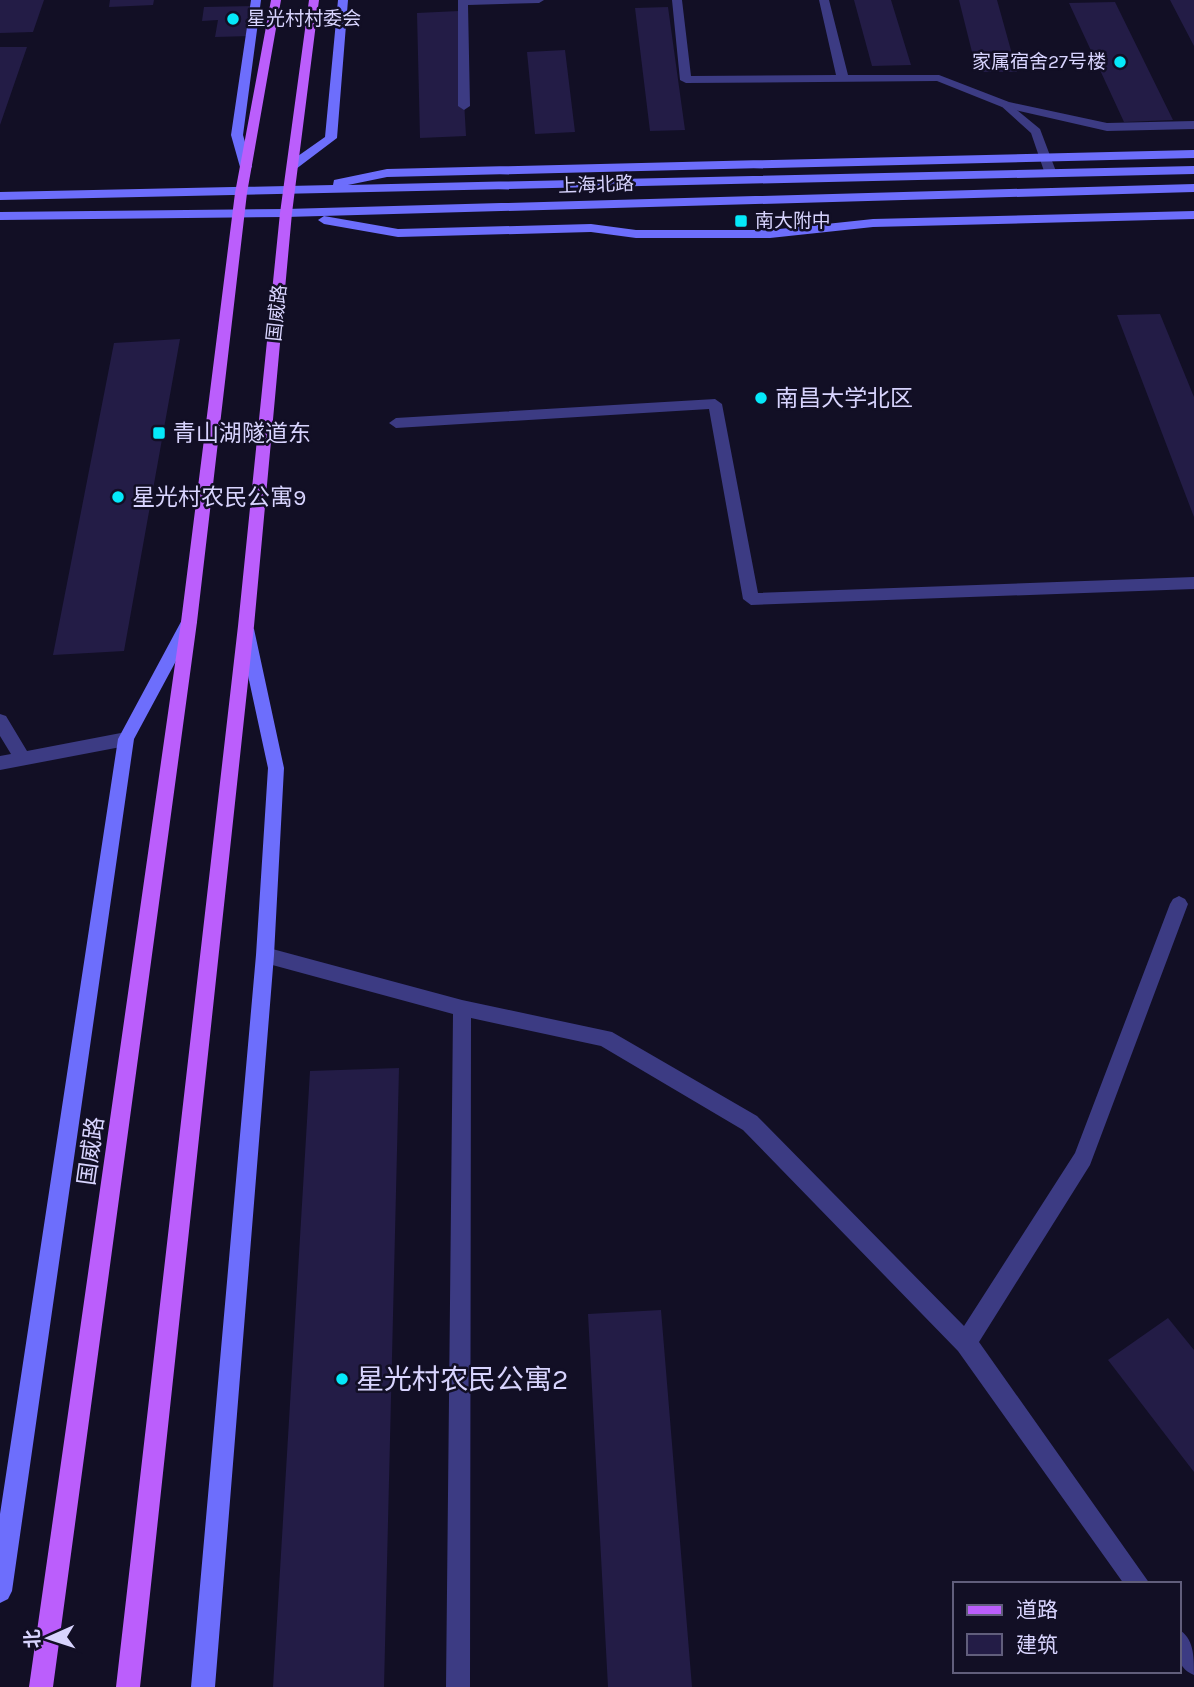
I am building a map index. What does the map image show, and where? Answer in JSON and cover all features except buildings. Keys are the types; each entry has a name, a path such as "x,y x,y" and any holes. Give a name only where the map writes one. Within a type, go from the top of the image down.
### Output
{"main road":[{"path":"246,167 237,135 256,0"},
{"name":"国威路","path":"41,1687 189,622 238,214 276,0"},
{"name":"国威路","path":"128,1687 246,626 286,213 314,0"},
{"path":"292,166 331,138 343,0"},
{"path":"289,192 387,173 1194,153"},
{"name":"上海北路","path":"0,196 289,192 1194,170"},
{"name":"上海北路","path":"0,216 286,213 1194,188"},
{"path":"286,213 398,233 591,228 636,234 771,234 873,223 1194,215"},
{"name":"国威路","path":"0,1591 5,1540 126,739 189,622"},
{"name":"国威路","path":"203,1687 265,955 276,768 246,626"}],"street":[{"path":"464,106 462,2 539,0"},
{"path":"677,0 686,80 939,78 1006,105 1107,127 1194,125"},
{"path":"824,0 843,79"},
{"path":"1006,105 1036,132 1051,174"},
{"path":"396,423 715,404 751,598 1194,583"},
{"path":"0,721 22,758"},
{"path":"0,763 126,739"},
{"path":"966,1343 1083,1158 1179,904"},
{"path":"265,955 462,1008 605,1038 750,1123 966,1343 1137,1582"},
{"path":"458,1687 462,1008"},
{"path":"1180,1644 1194,1663"}],"place":[{"name":"星光村村委会","path":"233,19"},
{"name":"家属宿舍27号楼","path":"1120,62"},
{"name":"南大附中","path":"741,221"},
{"name":"南昌大学北区","path":"761,398"},
{"name":"青山湖隧道东","path":"159,433"},
{"name":"星光村农民公寓9","path":"118,497"},
{"name":"星光村农民公寓2","path":"342,1379"}]}
